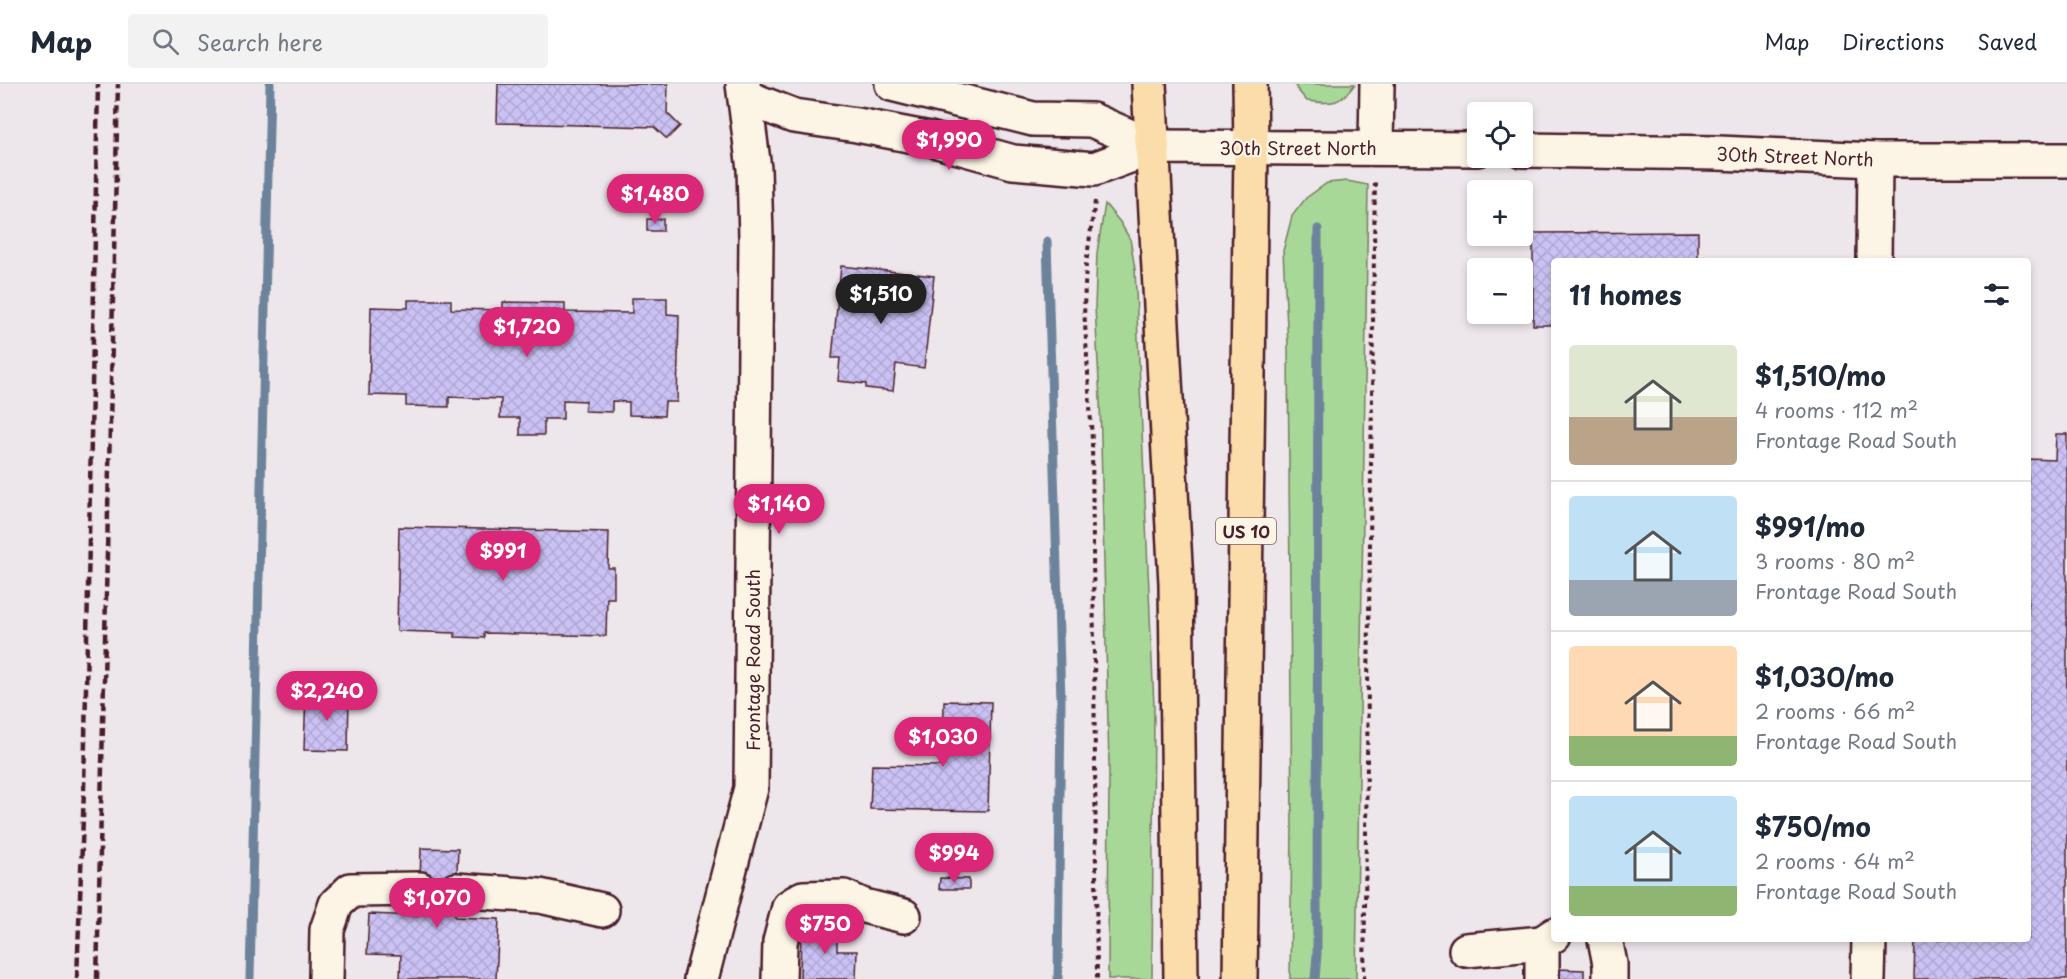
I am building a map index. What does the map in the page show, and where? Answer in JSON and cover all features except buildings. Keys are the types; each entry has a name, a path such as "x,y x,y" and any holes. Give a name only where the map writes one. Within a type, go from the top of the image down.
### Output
{"main road":[{"path":"1149,84 1176,583 1181,979"},
{"name":"US 10","path":"1240,979 1251,84"}],"street":[{"path":"744,90 776,84"},
{"name":"30th Street North","path":"892,84 1033,118 1092,120 1154,147"},
{"path":"1376,147 1377,84"},
{"name":"30th Street North","path":"744,90 794,116 930,139 1013,162 1094,169 1154,147 1467,149"},
{"name":"Frontage Road South","path":"701,979 751,788 756,237 754,169 744,90"},
{"name":"30th Street North","path":"1533,150 1718,153 1875,160 2067,160"},
{"path":"1874,258 1875,160"},
{"path":"326,979 327,930 336,904 351,890 420,889"},
{"path":"456,890 540,896 602,910"},
{"path":"779,979 780,942 789,907 803,898 844,897 864,906 904,916"},
{"path":"1466,950 1548,939 1542,979"},
{"path":"1606,942 1610,979"},
{"path":"1868,979 1869,942"}],"path":[{"path":"1364,979 1376,147"},
{"path":"1094,169 1095,203 1086,264 1084,307 1092,440 1097,979"}],"green space":[{"path":"1295,84 1355,84 1345,96 1335,102 1323,103 1307,101"},
{"path":"1347,181 1368,185 1356,979 1290,979 1292,829 1288,345 1283,251 1292,216 1306,198 1327,183"},
{"path":"1105,204 1130,239 1135,269 1154,707 1152,979 1108,979 1109,765 1100,400 1095,307 1097,253"}],"waterway":[{"path":"250,979 270,84"},
{"path":"1315,979 1317,954 1318,229"},
{"path":"1047,241 1061,700 1058,979"}],"railway":[{"path":"77,979 84,790 98,84"},
{"path":"97,979 118,84"}]}
